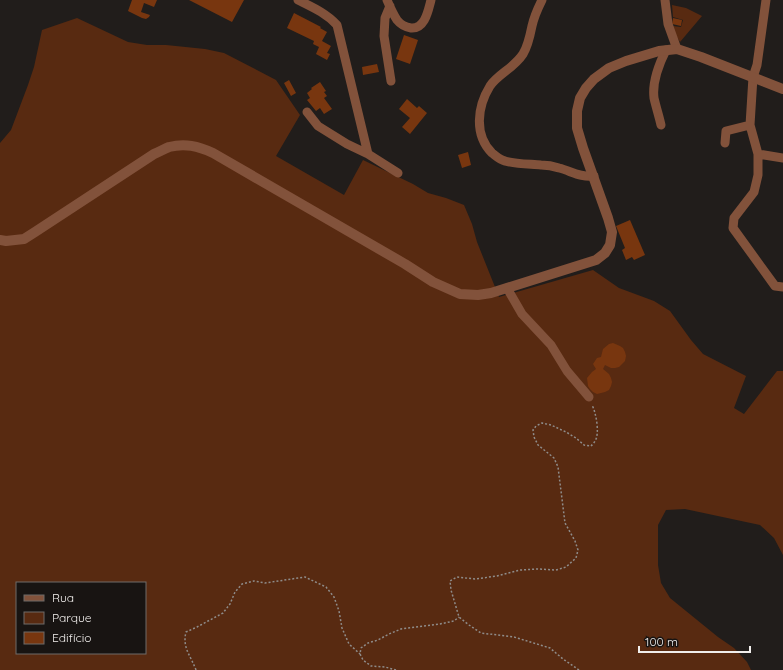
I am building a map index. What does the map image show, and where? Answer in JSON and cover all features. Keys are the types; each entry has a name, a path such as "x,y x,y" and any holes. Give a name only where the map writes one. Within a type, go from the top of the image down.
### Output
{"street":[{"path":"298,0 324,14 337,25 368,154"},
{"path":"389,3 398,21 405,27 414,28 422,25 432,0"},
{"path":"542,0 532,25 530,39 524,53 515,64 491,85 486,94 481,106 479,120 481,137 487,148 496,157 505,161 554,167 588,177 594,176"},
{"path":"665,0 668,24 677,49"},
{"path":"766,0 757,65 753,77 750,125 758,154 758,175 754,192 734,218 733,228 775,286 783,287"},
{"path":"389,3 385,18 384,36 391,81"},
{"path":"0,240 6,241 24,239 154,154 168,147 185,145 200,147 213,153 405,264 433,282 460,294 478,295 491,293 596,260 605,253 610,244 612,232 594,176 583,148 578,128 577,111 580,98 586,88 594,79 609,68 626,61 666,50 677,49 783,89"},
{"path":"661,125 654,97 657,72 666,50"},
{"path":"307,112 318,126 346,144 368,154 398,173"},
{"path":"725,143 726,131 750,125"},
{"path":"758,154 783,158"},
{"path":"507,288 522,314 551,345 567,371 589,397"}],"path":[{"path":"579,670 550,648 514,637 491,633 481,633 459,617 451,590 450,581 456,577 475,579 497,576 520,570 556,570 566,567 576,558 578,550 575,541 565,523 558,467 554,458 538,444 532,430 542,423 550,425 571,435 584,445 591,446 595,441 597,434 594,408 589,397"},
{"path":"196,670 188,654 184,640 186,632 223,613 230,604 235,592 242,584 254,581 265,583 305,577 326,587 334,597 339,611 342,628 349,644 360,654 363,660 371,666 385,667 396,670"},
{"path":"360,654 361,648 368,643 401,629 440,624 454,621 459,617"}],"green space":[{"path":"672,5 686,8 702,16 680,42 675,34 673,26 681,27 683,20 673,17"},
{"path":"77,18 128,42 147,45 166,45 205,49 224,53 276,80 300,115 276,156 344,195 363,160 413,184 428,193 464,205 499,297 593,270 619,288 654,301 670,311 703,354 746,376 734,408 744,414 777,371 783,371 783,555 774,538 760,525 685,509 666,510 658,525 658,565 661,583 670,598 734,648 747,662 751,670 0,670 0,143 11,130 34,67 42,30"}],"building":[{"path":"132,0 157,0 154,7 144,3 141,12 150,15 146,19 128,11"},
{"path":"189,0 244,0 232,22"},
{"path":"294,13 321,27 320,28 327,32 322,41 331,46 327,53 330,54 327,60 316,54 319,47 313,44 314,41 287,28"},
{"path":"673,18 682,20 681,26 672,24"},
{"path":"404,35 418,40 410,64 396,59"},
{"path":"377,64 379,72 363,75 362,67"},
{"path":"289,80 296,93 291,96 284,83"},
{"path":"320,82 326,91 324,92 327,96 324,98 332,109 324,114 320,108 316,111 307,100 310,98 307,93 312,89 311,88"},
{"path":"407,99 417,108 419,106 427,113 410,134 402,127 410,118 399,109"},
{"path":"468,152 471,165 462,168 458,155"},
{"path":"630,220 645,255 634,260 632,257 626,260 622,250 625,248 616,226"},
{"path":"613,343 623,348 626,356 625,361 619,367 615,368 605,365 603,369 611,378 611,386 609,390 597,394 588,386 587,378 596,369 593,364 597,358 601,357 603,349 609,344"}]}
